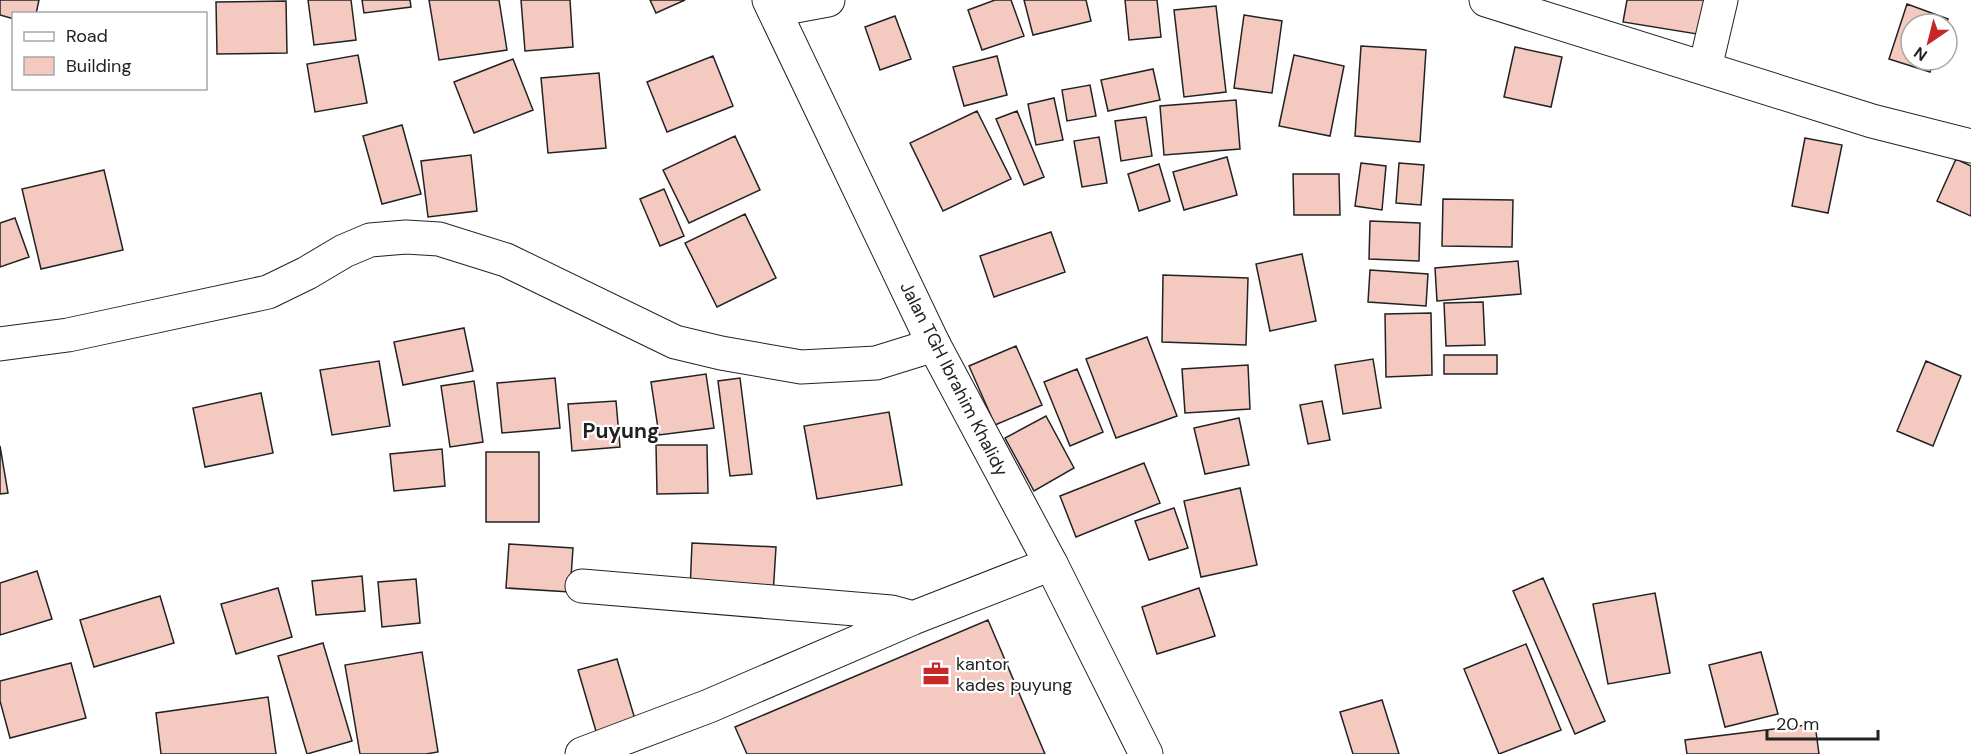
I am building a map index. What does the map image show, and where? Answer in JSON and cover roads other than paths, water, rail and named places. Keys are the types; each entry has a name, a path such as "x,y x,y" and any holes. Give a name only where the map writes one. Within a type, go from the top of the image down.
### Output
{"street":[{"path":"771,5 828,0"},
{"path":"1486,0 1872,121 1971,146"},
{"path":"1705,68 1721,0"},
{"name":"Jalan TGH Ibrahim Khalidy","path":"771,5 934,345 1051,564 1146,754"},
{"path":"0,344 68,335 268,292 344,251 370,240 406,237 439,239 506,260 675,342 731,355 801,367 876,363 934,345"},
{"path":"582,754 709,706 913,618 1051,564"},
{"path":"582,586 891,612 913,618"}],"place":[{"name":"kantor kades puyung","path":"936,674"}],"district":[{"name":"Puyung","path":"621,431"}]}
